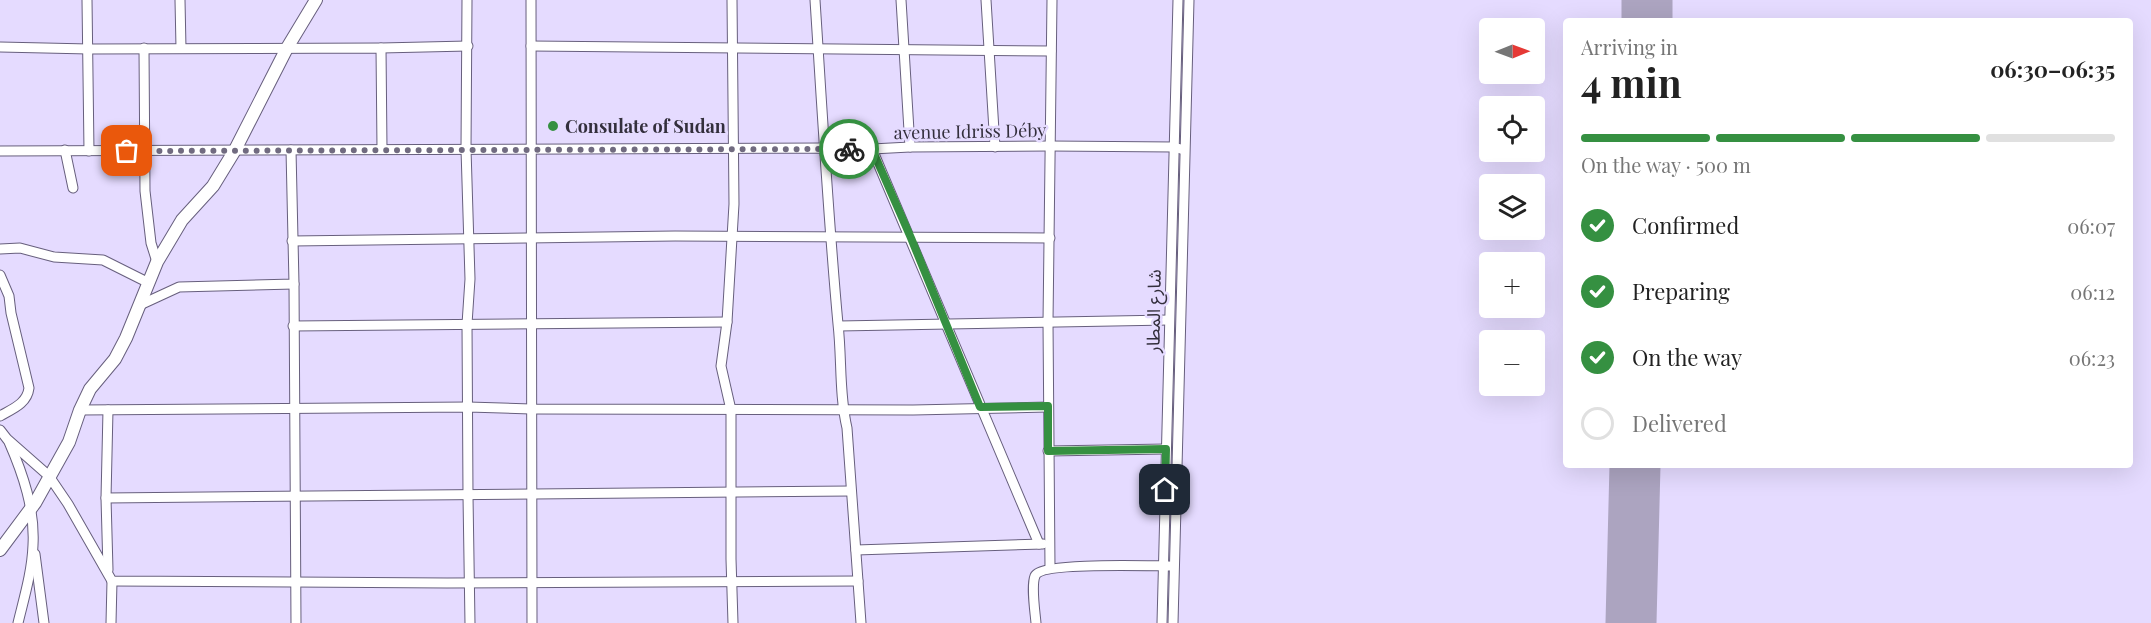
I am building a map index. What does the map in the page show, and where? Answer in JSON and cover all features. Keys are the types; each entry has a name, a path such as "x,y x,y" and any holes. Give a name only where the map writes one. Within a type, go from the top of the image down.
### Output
{"street":[{"path":"87,0 89,151"},
{"path":"180,0 181,48"},
{"path":"0,550 31,511 69,442 90,389 116,359 157,262 182,220 213,186 236,150 287,48 316,0"},
{"path":"467,0 470,623"},
{"path":"531,0 532,623"},
{"path":"732,0 733,236 728,321 721,366 731,410 733,623"},
{"path":"815,0 823,148 839,326 842,409 846,428 861,623"},
{"path":"901,0 910,147"},
{"path":"986,0 994,147"},
{"path":"1050,568 1048,322 1052,0"},
{"name":"شارع المطار","path":"1173,623 1184,150 1178,0"},
{"name":"شارع المطار","path":"1162,623 1174,147 1188,0"},
{"path":"0,47 88,49 468,46"},
{"path":"531,46 1051,51"},
{"path":"144,48 147,201 151,243 157,262"},
{"path":"381,48 382,149"},
{"name":"avenue Idriss Déby","path":"0,151 872,149 1050,146 1174,147 1184,150"},
{"path":"872,149 1039,544"},
{"path":"64,150 73,188"},
{"path":"291,150 296,623"},
{"path":"292,241 733,236 1050,238"},
{"path":"0,249 20,248 54,257 103,260 149,283"},
{"path":"0,275 9,296 29,388 23,402 0,416"},
{"path":"140,305 178,287 294,284"},
{"path":"839,326 1170,320"},
{"path":"293,327 728,321"},
{"path":"80,410 468,407 913,410 1048,406"},
{"path":"108,410 106,498 108,571"},
{"path":"0,430 7,440 25,483 31,511 33,548 39,573 44,623"},
{"path":"7,440 50,476 108,571 112,581 111,623"},
{"path":"1048,451 1166,449"},
{"path":"106,498 851,491"},
{"path":"856,550 1050,544"},
{"path":"18,623 33,548"},
{"path":"1036,623 1034,583 1035,575 1039,571 1050,568 1175,566"},
{"path":"112,581 858,581"}],"runway":[{"path":"1647,0 1647,18"},
{"path":"1631,623 1635,468"}],"way so far":[{"path":"127,151 849,149"}],"place":[{"name":"Consulate of Sudan","path":"553,126"}],"route":[{"path":"849,149 872,149 980,407 1048,406 1048,451 1166,449 1165,490"}]}
